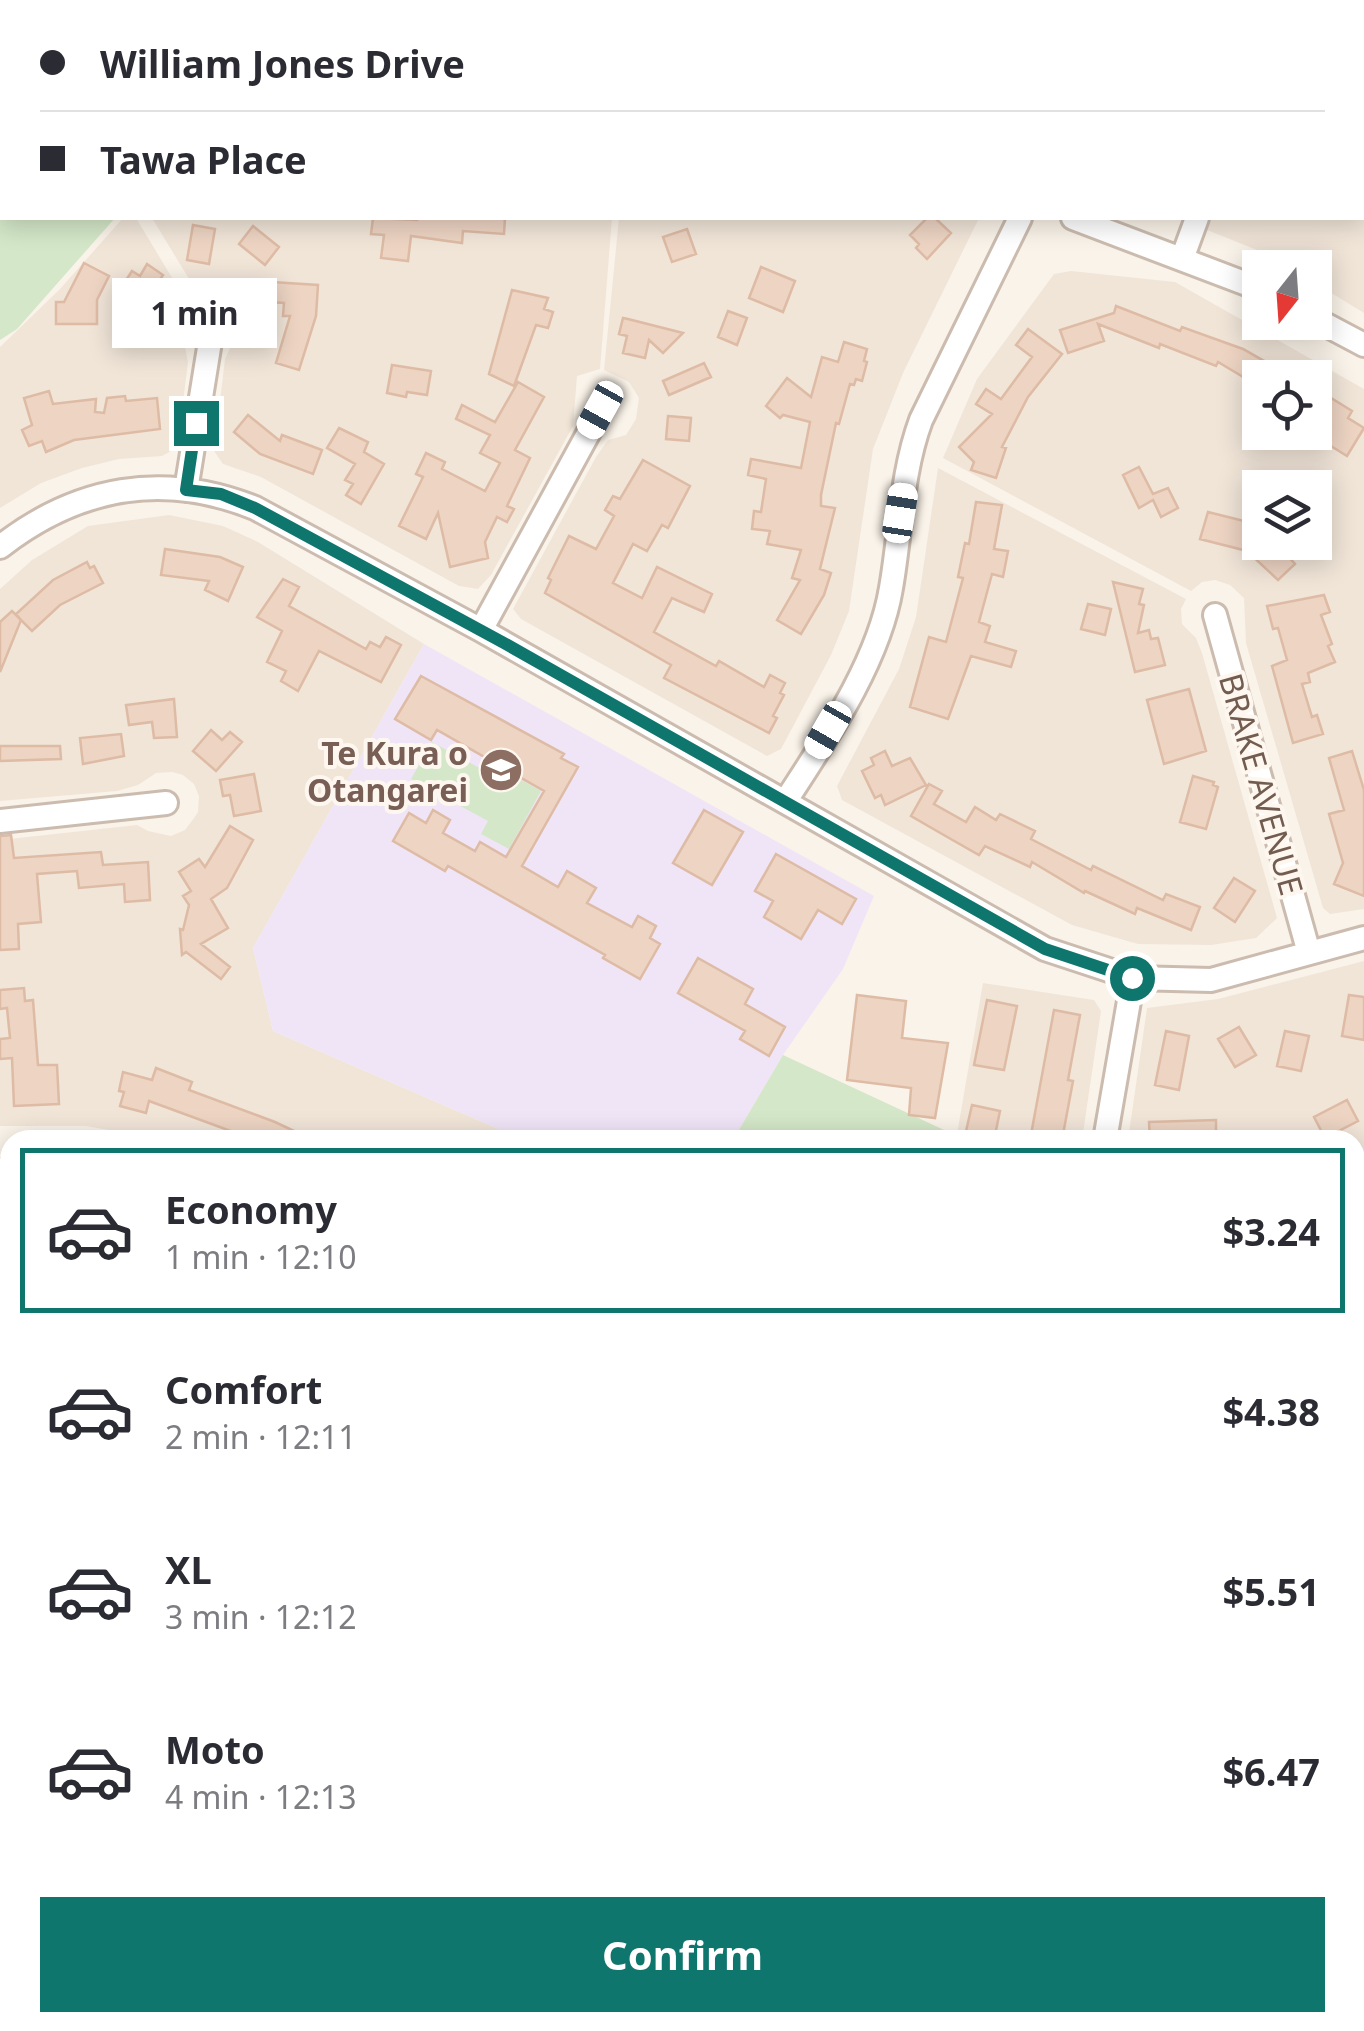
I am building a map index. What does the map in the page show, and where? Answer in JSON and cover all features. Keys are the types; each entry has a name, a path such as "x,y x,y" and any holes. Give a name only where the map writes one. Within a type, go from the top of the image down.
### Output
{"street":[{"path":"785,802 860,675 876,640 891,588 910,448 1019,220"},
{"path":"1078,220 1242,283"},
{"path":"1182,260 1196,220"},
{"path":"186,490 213,323"},
{"path":"1332,328 1364,346"},
{"path":"481,630 600,410"},
{"path":"0,547 60,508 98,495 142,488 221,494 255,508 481,630 1045,949 1132,978 1212,980 1364,938"},
{"name":"BRAKE AVENUE","path":"1215,615 1309,953"},
{"path":"0,822 166,803"},
{"path":"1106,1130 1132,978"}],"shaded area":[{"path":"121,220 137,220 186,301 179,317 188,362 178,442 162,456 119,459 41,483 0,508 0,347 60,289"},
{"path":"153,220 612,220 600,369 577,376 573,426 491,575 478,589 459,586 261,477 223,464 214,451 225,359 244,318 236,298 224,289 197,292"},
{"path":"619,220 978,220 903,373 873,449 849,611 831,655 781,749 767,756 521,619 513,609 596,457 608,440 626,435 636,419 639,398 629,382 604,370"},
{"path":"1182,220 1364,220 1364,313 1332,293 1332,250 1257,250"},
{"path":"1071,271 1175,282 1242,320 1242,340 1277,340 1313,360 1242,360 1242,450 1332,450 1332,371 1364,389 1364,909 1330,914 1323,908 1246,643 1244,598 1230,585 1215,580 1202,582 1191,591 943,458 977,379 1054,274"},
{"path":"938,468 1186,599 1181,609 1182,624 1196,638 1202,653 1277,918 1256,938 1211,945 1138,944 1072,925 842,800 837,786 899,669 916,617"},
{"path":"169,515 223,526 258,542 424,644 253,948 273,1031 501,1130 109,1130 86,1126 0,1126 0,840 137,825 171,836 185,830 198,812 199,796 194,784 172,772 156,773 138,785 117,791 0,801 0,589 32,560 88,526"},
{"name":"Te Kura o Otangarei","path":"424,644 874,896 843,969 783,1055 739,1130 501,1130 273,1031 253,948"},
{"path":"1364,961 1364,1130 1129,1130 1147,1008 1218,999"},
{"path":"983,983 1094,1000 1101,1011 1083,1130 958,1130"}],"green space":[{"path":"0,220 113,220 17,329 0,340"},
{"path":"432,742 509,784 514,776 541,791 509,849 481,834 488,821 411,779"},
{"path":"783,1055 944,1130 739,1130"}],"building":[{"path":"373,220 505,220 504,234 463,231 462,243 411,236 408,261 381,258 384,235 371,234"},
{"path":"925,220 937,220 951,233 927,259 910,235"},
{"path":"193,225 215,229 209,264 187,260"},
{"path":"253,226 279,247 265,265 239,244"},
{"path":"687,229 696,254 672,262 663,237"},
{"path":"84,263 109,276 97,300 97,324 56,324 56,302 64,302"},
{"path":"147,264 163,275 154,289 160,293 145,316 164,321 159,345 121,337 130,294 121,288 132,271 140,276"},
{"path":"761,267 795,281 783,312 749,298"},
{"path":"272,282 318,285 316,316 299,370 276,363 290,316 283,316 284,303 270,302"},
{"path":"512,290 548,298 544,309 553,312 548,328 536,325 514,386 489,374"},
{"path":"1116,306 1180,331 1182,327 1243,349 1262,360 1242,360 1242,376 1218,362 1216,366 1160,344 1159,348 1098,324 1104,341 1068,353 1060,330 1114,313"},
{"path":"728,311 747,318 737,345 718,337"},
{"path":"623,318 683,333 663,353 649,340 645,358 623,353 627,336 619,334"},
{"path":"1028,329 1062,354 1028,397 1002,447 1006,448 996,478 971,470 974,462 959,447 992,414 976,404 986,389 1001,399 1032,357 1016,345"},
{"path":"844,342 867,349 867,362 862,381 856,379 854,385 850,384 839,424 836,423 821,495 821,506 835,508 820,569 831,573 824,595 801,634 777,620 800,580 792,578 801,550 767,544 770,531 752,529 754,511 761,512 766,479 748,475 751,459 801,468 810,422 783,415 780,418 766,406 787,378 811,397 822,357 838,362"},
{"path":"704,363 711,377 669,395 663,381"},
{"path":"392,365 431,371 427,395 407,392 406,397 387,393"},
{"path":"518,382 544,397 515,450 530,458 507,506 514,509 507,522 497,517 485,542 488,558 450,567 438,513 426,539 399,526 423,477 416,474 426,453 445,462 442,469 485,491 500,463 480,453 490,435 456,419 462,405 495,422"},
{"path":"49,391 53,404 96,399 95,412 104,413 107,398 157,398 160,429 74,440 46,452 42,441 29,446 22,430 32,425 24,398"},
{"path":"1332,399 1352,411 1348,418 1364,428 1347,456 1332,447"},
{"path":"248,415 280,441 282,435 322,450 313,474 260,454 234,432"},
{"path":"668,416 691,418 689,441 666,439"},
{"path":"339,428 368,442 364,452 384,464 361,504 346,495 353,484 345,480 355,464 327,448"},
{"path":"643,460 690,486 668,528 662,525 647,551 633,544 613,583 642,598 657,567 712,594 704,612 672,598 654,632 716,666 719,661 764,687 770,675 785,683 780,693 784,695 773,716 777,718 769,733 664,678 671,665 545,593 551,580 548,578 569,536 596,549 614,516 605,510 613,496 620,499"},
{"path":"1139,467 1153,494 1168,488 1178,508 1161,517 1153,500 1139,508 1123,475"},
{"path":"976,502 1002,505 994,549 1008,551 1003,577 992,574 979,622 990,626 985,642 1016,651 1011,667 971,656 948,719 910,707 929,637 946,642 963,578 958,577"},
{"path":"1208,512 1242,520 1242,550 1200,539"},
{"path":"165,549 220,557 243,567 228,601 205,590 209,581 161,575"},
{"path":"1257,560 1291,560 1295,564 1278,580"},
{"path":"87,562 90,568 94,566 103,583 60,605 32,631 16,614 53,580"},
{"path":"283,579 299,587 289,606 366,649 370,642 380,647 386,637 401,645 381,682 319,651 298,691 281,681 286,671 267,662 282,631 257,617"},
{"path":"1113,582 1143,589 1138,633 1149,630 1151,639 1158,638 1165,665 1135,672"},
{"path":"1324,595 1330,612 1321,615 1335,662 1308,673 1310,682 1302,684 1312,717 1317,715 1323,734 1293,743 1272,666 1287,660 1267,606"},
{"path":"1088,604 1111,609 1105,635 1081,629"},
{"path":"12,611 21,620 0,672 0,622"},
{"path":"421,676 564,754 561,758 578,767 522,866 558,887 567,871 596,888 587,903 632,927 638,916 656,926 650,938 660,944 640,979 448,866 445,871 393,841 409,813 426,823 433,810 450,820 443,833 475,851 480,842 506,857 544,791 437,730 431,740 395,719"},
{"path":"1189,689 1206,751 1164,764 1147,700"},
{"path":"174,699 177,737 154,738 152,722 129,725 126,705"},
{"path":"211,730 222,740 230,732 242,742 216,771 193,751"},
{"path":"121,734 124,756 83,764 80,738"},
{"path":"0,746 60,746 61,759 0,761"},
{"path":"885,751 892,766 910,758 926,785 885,805 881,795 875,798 862,771 874,765 871,758"},
{"path":"1352,751 1364,790 1364,896 1334,884 1343,863 1329,814 1344,810 1329,758"},
{"path":"254,774 261,811 234,816 230,795 223,796 220,780"},
{"path":"1193,776 1218,787 1206,829 1180,822"},
{"path":"929,784 942,791 934,804 966,822 975,807 996,820 1000,814 1035,831 1031,839 1091,870 1093,866 1163,900 1166,894 1200,907 1191,930 1137,908 1135,914 1084,893 1032,862 1030,867 985,846 979,855 911,816"},
{"path":"704,810 743,832 712,885 673,863"},
{"path":"230,826 253,840 227,888 211,899 228,928 201,944 230,967 221,979 186,952 182,955 180,929 183,930 189,905 183,896 191,891 179,872 199,859 205,867"},
{"path":"11,835 14,858 101,852 103,865 148,862 150,900 125,902 124,884 79,888 77,871 37,874 41,922 18,924 19,949 0,950 0,836"},
{"path":"776,854 856,899 842,924 818,910 801,939 764,917 773,901 755,891"},
{"path":"1234,878 1255,891 1235,922 1214,908"},
{"path":"698,958 753,989 745,1004 785,1027 769,1056 740,1039 745,1031 678,993"},
{"path":"24,988 25,1001 33,1000 38,1065 57,1065 59,1104 14,1106 12,1058 0,1059 0,1039 10,1038 7,1008 0,1009 0,990"},
{"path":"857,995 906,1001 902,1038 948,1043 935,1118 909,1115 911,1088 847,1080"},
{"path":"1349,995 1364,997 1364,1040 1342,1036"},
{"path":"987,1000 1017,1006 1004,1070 974,1065"},
{"path":"1054,1010 1080,1015 1064,1130 1032,1130"},
{"path":"1239,1027 1256,1055 1235,1067 1218,1039"},
{"path":"1166,1031 1189,1036 1179,1090 1155,1085"},
{"path":"1285,1031 1309,1036 1301,1071 1277,1066"},
{"path":"156,1068 192,1082 189,1090 292,1130 228,1130 149,1101 146,1113 120,1106 123,1072 152,1080"},
{"path":"1347,1100 1358,1121 1341,1130 1321,1130 1314,1117"},
{"path":"972,1105 1000,1111 996,1130 966,1130"},
{"path":"1216,1120 1216,1130 1149,1130 1149,1122"}],"place":[{"name":"Te Kura o Otangarei","path":"501,770"}],"route":[{"path":"196,423 186,490 221,494 255,508 504,643 1045,949 1132,978"}]}
